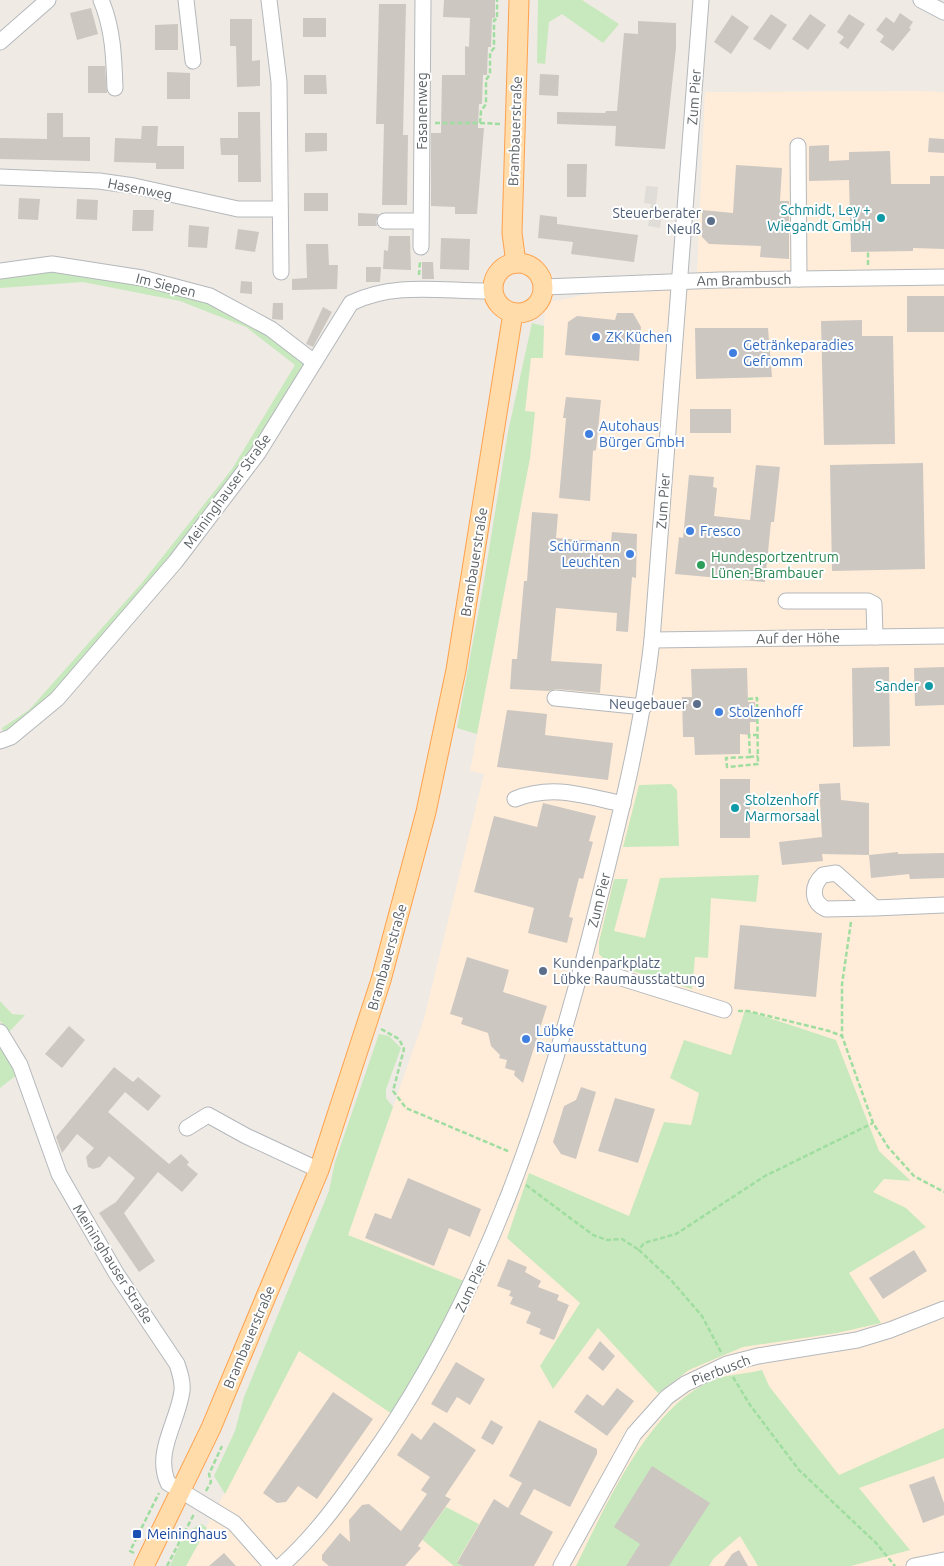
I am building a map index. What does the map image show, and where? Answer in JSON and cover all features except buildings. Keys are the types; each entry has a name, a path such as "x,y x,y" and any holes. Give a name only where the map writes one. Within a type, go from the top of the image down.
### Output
{"main road":[{"name":"Brambauerstraße","path":"516,263 512,233 519,0"},
{"path":"516,263 529,265 535,269 544,287 540,302 528,312 513,313 502,307 493,291 496,276 508,265 516,263"},
{"name":"Brambauerstraße","path":"144,1566 211,1428 319,1170 368,1023 405,895 456,670 513,313"}],"street":[{"path":"0,42 48,0"},
{"path":"101,0 106,11 113,46 115,88"},
{"path":"186,0 193,61"},
{"path":"269,0 279,82 281,272"},
{"name":"Fasanenweg","path":"421,247 423,0"},
{"name":"Zum Pier","path":"281,1566 322,1524 408,1401 460,1310 500,1222 523,1157 583,966 623,804 644,707 652,640 702,0"},
{"path":"921,0 944,12"},
{"path":"798,146 799,279"},
{"name":"Hasenweg","path":"0,177 99,182 134,186 238,210 280,209"},
{"path":"385,221 421,222"},
{"name":"Im Siepen","path":"0,271 52,264 142,278 210,296 271,329 314,362"},
{"name":"Am Brambusch","path":"544,287 799,279 944,277"},
{"name":"Meininghauser Straße","path":"0,741 11,737 57,699 176,561 258,453 351,303 368,294 418,288 493,291"},
{"path":"786,601 868,601 874,604 876,611 875,637"},
{"name":"Auf der Höhe","path":"652,640 944,636"},
{"path":"555,698 644,707"},
{"path":"516,798 534,792 553,790 623,804"},
{"path":"875,908 836,873 830,872 818,880 814,899 819,906 826,909 875,908 944,905"},
{"path":"583,966 724,1010"},
{"name":"Meininghauser Straße","path":"0,1032 20,1065 59,1174 116,1273 177,1364 182,1378 182,1390 164,1451 163,1466 168,1483 181,1492"},
{"path":"187,1128 208,1115 246,1136 319,1170"},
{"name":"Pierbusch","path":"561,1566 634,1434 667,1397 698,1377 727,1364 758,1356 857,1340 890,1330 944,1309"},
{"path":"181,1492 234,1523 272,1566"},
{"path":"914,1566 944,1560"}],"path":[{"path":"480,124 481,111 486,104 486,80 490,74 490,53 494,48 494,20 497,19 497,0"},
{"path":"422,123 515,124"},
{"path":"418,288 421,247"},
{"path":"748,699 758,698 758,735 758,756 758,764 727,767 726,758 758,756"},
{"path":"750,757 750,735 758,735"},
{"path":"851,908 842,984 842,1036 873,1123 888,1147 914,1176 944,1192"},
{"path":"724,1010 748,1011 830,1030 842,1036"},
{"path":"368,1023 399,1039 404,1049 393,1090 406,1108 523,1157"},
{"path":"639,1250 644,1243 676,1234 765,1176 873,1123"},
{"path":"515,1180 527,1186 592,1235 607,1240 622,1239 639,1250 671,1280 702,1316 750,1405 799,1470 870,1537 895,1566"}],"shaded area":[{"path":"705,92 944,92 944,1566 186,1566 299,1351 348,1235 424,1019 484,774 470,771 530,458 535,412 525,411 531,358 543,357 545,303 697,272"},
{"path":"646,186 658,187 655,214 662,215 660,228 648,226 651,204 644,203"}],"green space":[{"path":"538,0 582,0 619,24 603,43 562,14 549,22 545,64 537,63"},
{"path":"55,270 148,284 216,305 254,324 303,360 304,372 233,482 49,699 4,734 2,728 29,710 141,584 232,469 295,365 246,327 180,301 83,282 0,288 0,275"},
{"path":"532,323 544,326 543,358 531,358 525,411 535,412 530,458 477,734 457,728 483,587 508,432"},
{"path":"671,784 677,790 679,846 623,847 639,785"},
{"path":"759,875 756,902 711,898 708,958 695,957 692,989 609,964 599,954 599,942 614,879 628,879 614,931 645,938 660,878"},
{"path":"0,1001 12,1014 25,1015 9,1032 0,1021"},
{"path":"745,1010 836,1040 879,1151 911,1181 884,1179 873,1192 906,1208 926,1227 849,1273 881,1323 837,1333 743,1347 689,1370 658,1393 598,1328 553,1389 540,1366 580,1303 507,1238 529,1173 629,1216 664,1122 691,1125 699,1093 670,1078 684,1040 731,1055"},
{"path":"379,1034 389,1036 401,1048 386,1089 386,1098 393,1107 348,1235 464,1281 435,1341 392,1414 299,1351 225,1494 214,1476 235,1431 244,1397 329,1191 335,1162"},
{"path":"0,1042 18,1074 0,1088"},
{"path":"762,1370 769,1386 839,1475 944,1428 944,1458 859,1488 910,1550 851,1566 758,1566 740,1536 714,1558 709,1566 576,1566 615,1488 631,1461 649,1435 669,1412 690,1393 713,1380 725,1376"},
{"path":"446,1507 479,1524 457,1562 463,1566 454,1566 412,1531 417,1525 428,1532"},
{"path":"202,1524 207,1528 186,1566 170,1566 186,1536 195,1527"}],"place":[{"name":"Schmidt, Ley + Wiegandt GmbH","path":"881,218"},
{"name":"Steuerberater Neuß","path":"711,221"},
{"name":"ZK Küchen","path":"596,337"},
{"name":"Getränkeparadies Gefromm","path":"733,353"},
{"name":"Autohaus Bürger GmbH","path":"589,434"},
{"name":"Fresco","path":"690,531"},
{"name":"Schürmann Leuchten","path":"630,554"},
{"name":"Hundesportzentrum Lünen-Brambauer","path":"701,565"},
{"name":"Sander","path":"929,686"},
{"name":"Neugebauer","path":"697,704"},
{"name":"Stolzenhoff","path":"719,712"},
{"name":"Stolzenhoff Marmorsaal","path":"735,808"},
{"name":"Kundenparkplatz Lübke Raumausstattung","path":"543,971"},
{"name":"Lübke Raumausstattung","path":"526,1039"},
{"name":"Meininghaus","path":"137,1534"}]}
